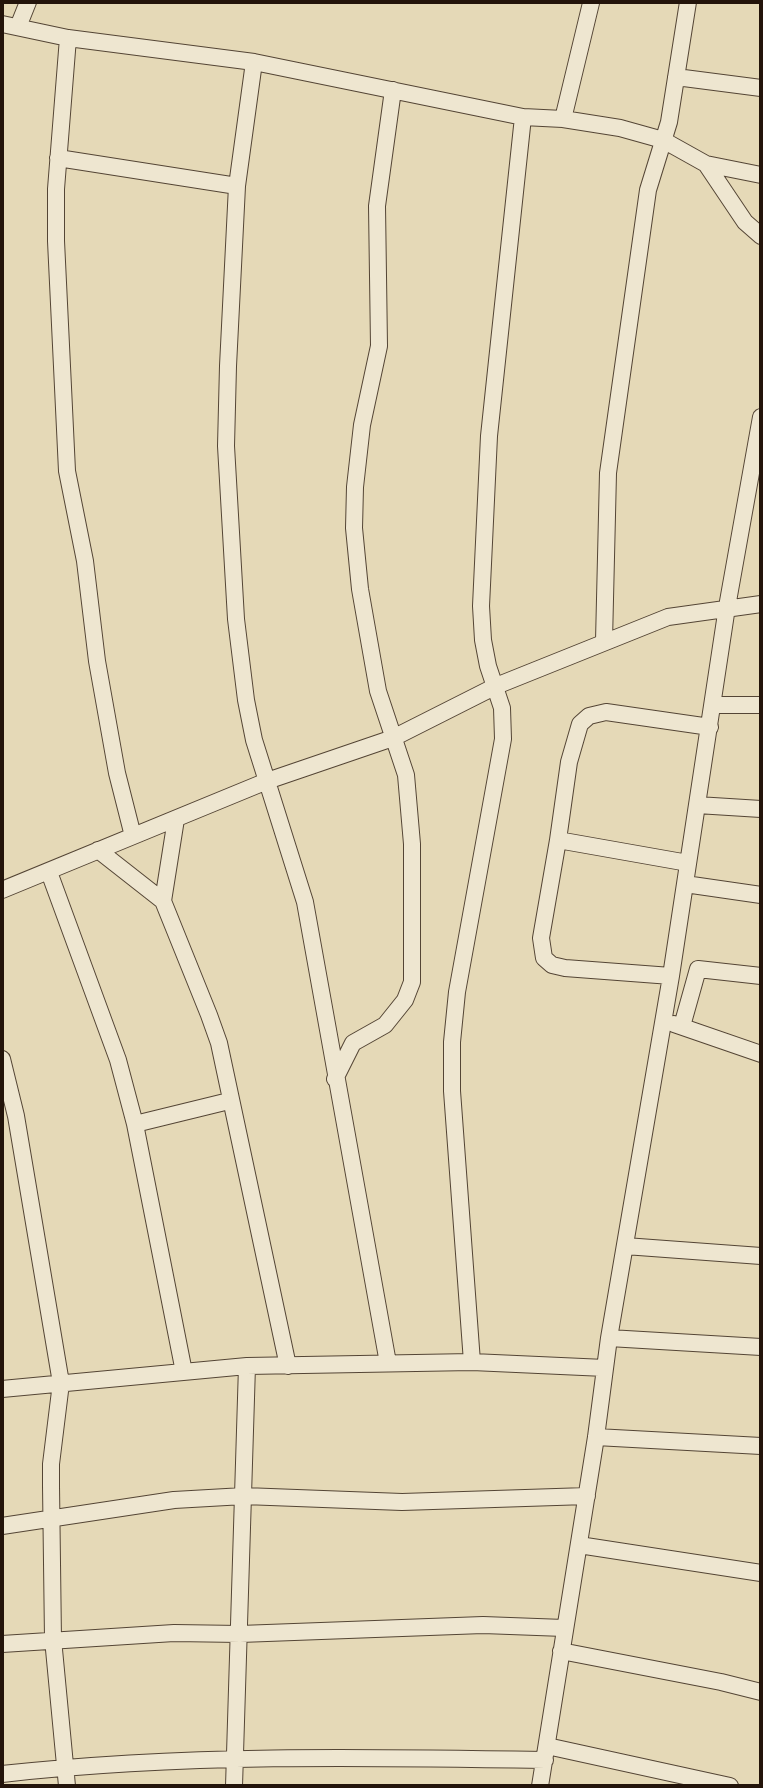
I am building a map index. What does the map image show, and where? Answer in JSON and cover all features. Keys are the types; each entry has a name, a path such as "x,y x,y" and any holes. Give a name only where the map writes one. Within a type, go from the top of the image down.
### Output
{"street":[{"path":"28,2 10,25 68,38 254,62 523,117 563,119 620,128 663,140 706,164 761,175"},
{"path":"604,641 608,473 648,190 669,122 688,2"},
{"path":"563,119 590,4"},
{"path":"68,38 58,158 57,279 66,408 67,471 85,561 97,661 117,773 133,836"},
{"path":"254,62 236,186 226,446 236,619 254,740 305,902 388,1363"},
{"path":"676,77 761,88"},
{"path":"335,1079 353,1043 385,1026 405,1000 412,982 412,844 406,775 378,691 369,646 354,528 355,487 362,425 379,346 376,206 393,90"},
{"path":"472,1362 452,1091 452,1042 459,980 503,739 502,708 488,666 481,607 489,436 523,117"},
{"path":"58,158 236,186"},
{"path":"706,164 745,222 761,236"},
{"path":"540,1786 587,1496 609,1338 671,976 727,607 756,470 761,417"},
{"path":"2,890 267,781 393,738 496,686 604,641 668,617 761,604"},
{"path":"713,705 761,705"},
{"path":"671,976 552,965 544,958 541,938 569,762 577,730 584,719 599,713 617,712 710,727"},
{"path":"697,805 761,809"},
{"path":"163,901 176,819"},
{"path":"558,840 688,863"},
{"path":"98,850 163,901 209,1015 219,1043 229,1101 288,1366"},
{"path":"49,872 118,1060 135,1124 184,1372"},
{"path":"685,884 756,894 761,909"},
{"path":"682,1026 698,969 761,976"},
{"path":"662,1020 761,1054"},
{"path":"2,1059 16,1116 61,1382 51,1464 53,1639 67,1786"},
{"path":"135,1124 229,1101"},
{"path":"625,1246 761,1256"},
{"path":"609,1338 761,1347"},
{"path":"2,1389 247,1366 472,1362 605,1367"},
{"path":"234,1786 247,1366"},
{"path":"596,1437 761,1446"},
{"path":"2,1526 174,1500 244,1496 402,1502 587,1496"},
{"path":"579,1545 761,1573"},
{"path":"2,1644 174,1633 240,1634 483,1625 564,1628"},
{"path":"561,1651 761,1692"},
{"path":"2,1774 66,1767 235,1759 546,1753 730,1786"}]}
